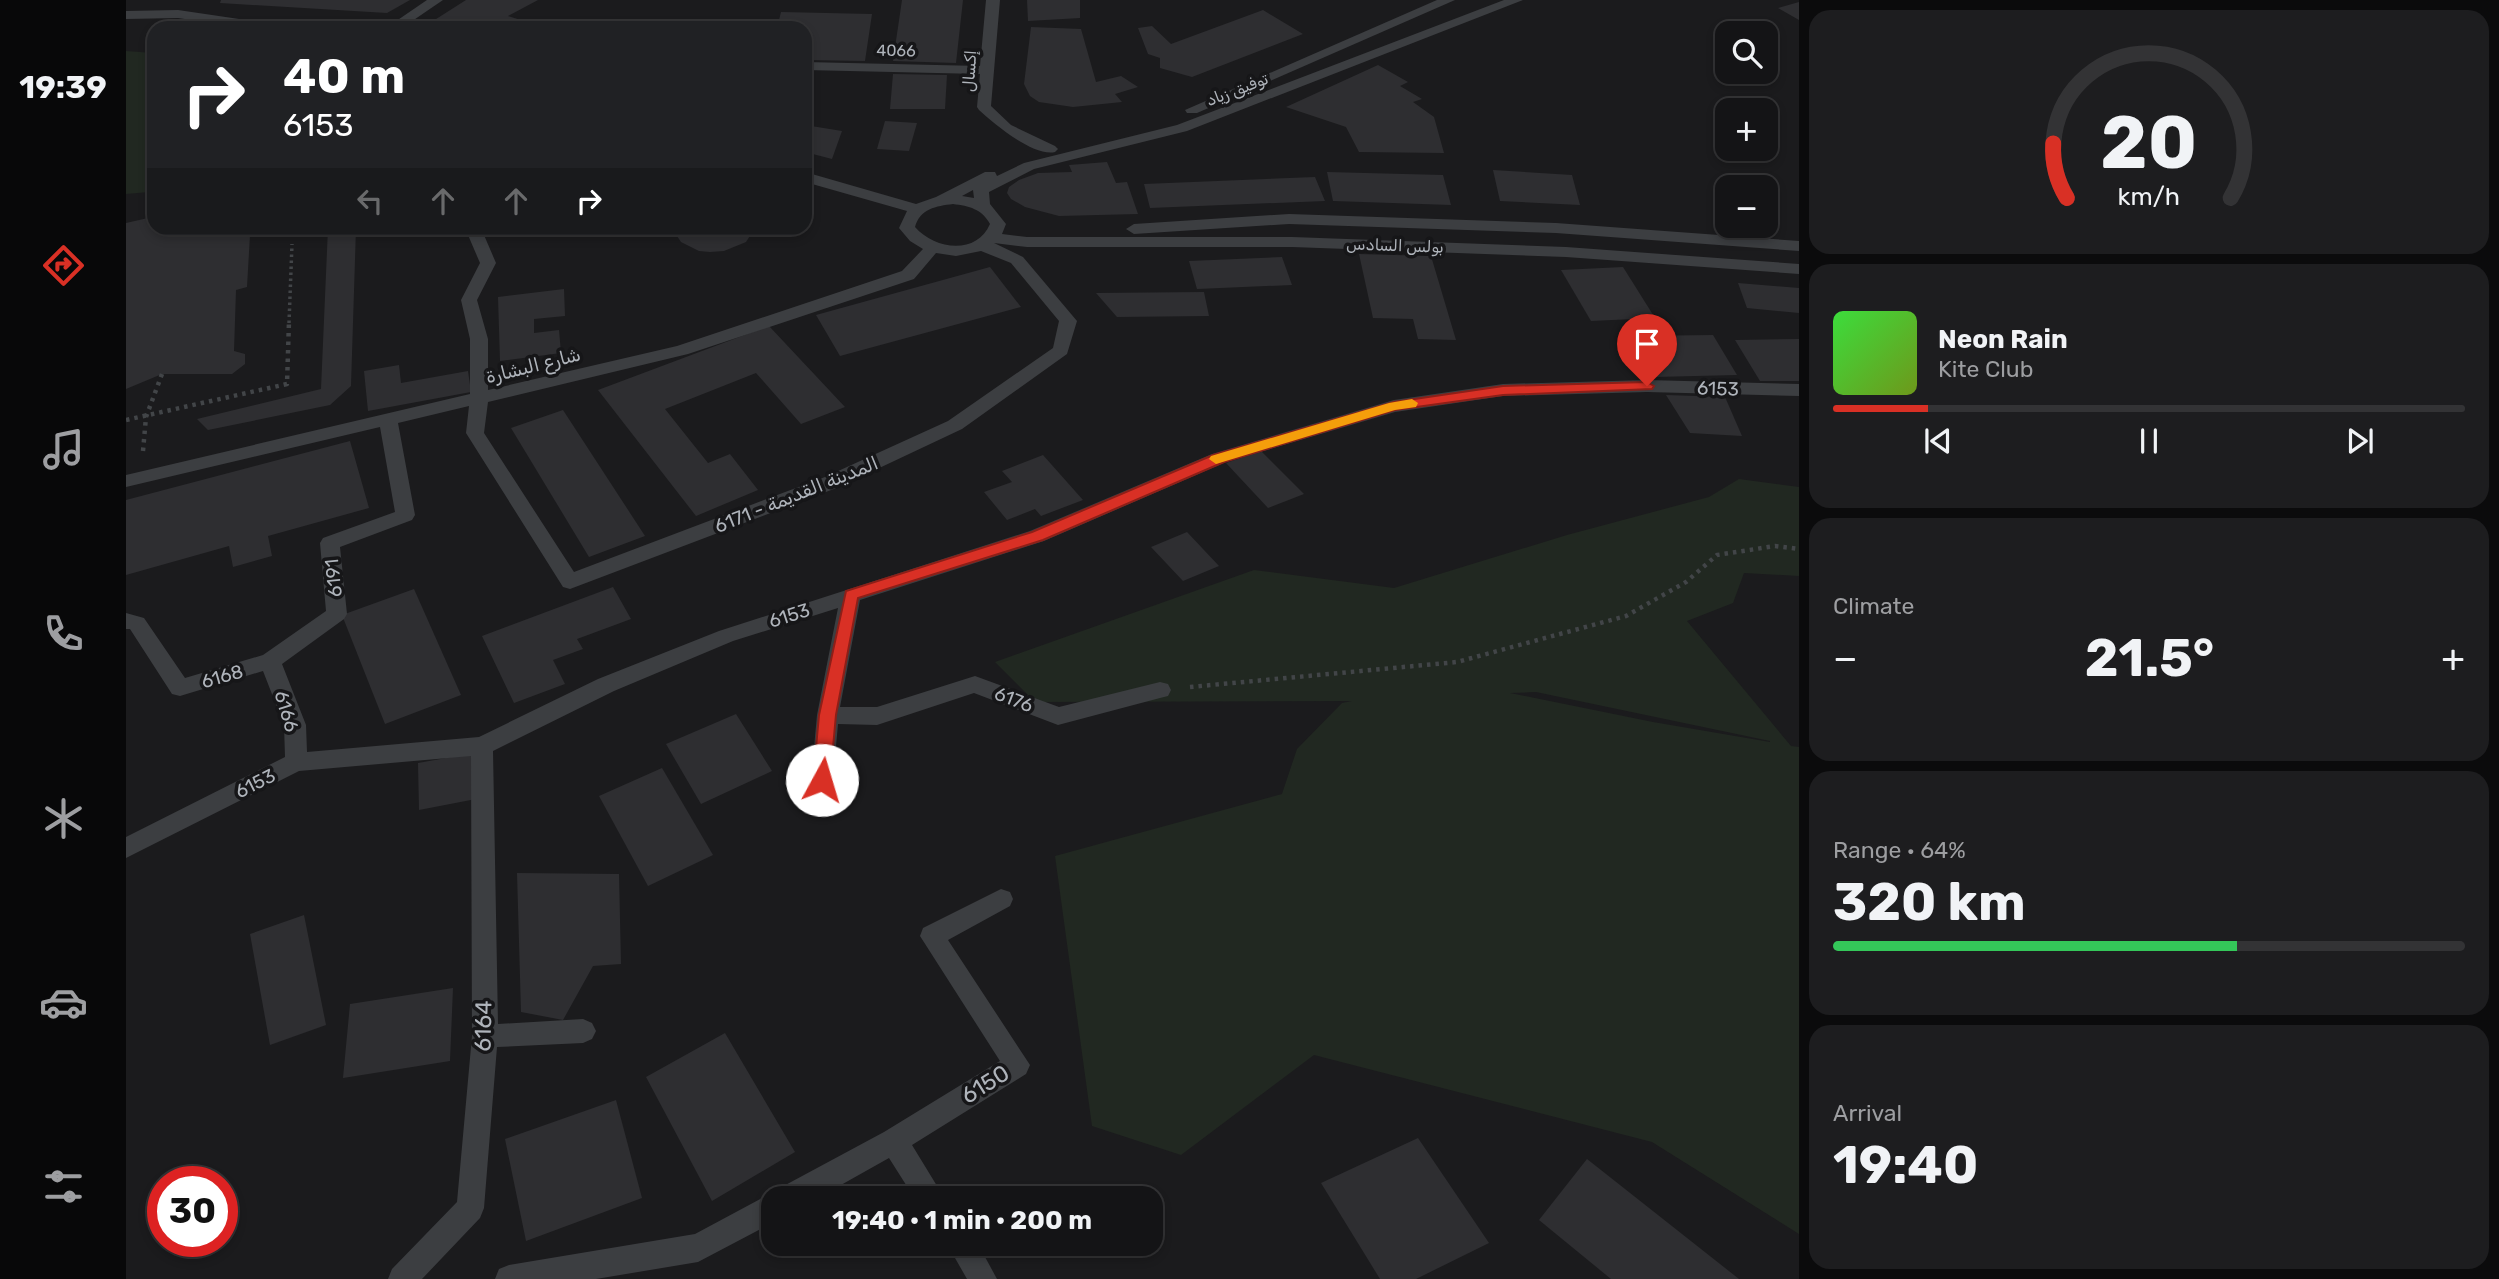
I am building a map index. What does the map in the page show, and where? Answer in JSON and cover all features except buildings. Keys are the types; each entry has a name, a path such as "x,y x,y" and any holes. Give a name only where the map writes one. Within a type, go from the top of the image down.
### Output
{"street":[{"path":"404,21 436,0"},
{"name":"إكسال","path":"993,0 984,107 1006,128 1050,149"},
{"name":"توفيق زياد","path":"913,214 970,187 1018,158 1172,119 1448,0"},
{"name":"توفيق زياد","path":"982,206 981,190 1029,166 1182,128 1517,0"},
{"path":"126,15 178,14 226,21"},
{"path":"126,26 147,25"},
{"name":"4066","path":"812,65 986,70"},
{"path":"812,179 913,214"},
{"path":"812,189 913,214"},
{"path":"913,214 907,228 912,236 932,248 957,251 990,236 990,211 964,200 942,200"},
{"name":"بولس السادس","path":"990,236 1289,219 1556,228 1799,246"},
{"path":"477,235 488,264 469,300 479,339 479,400"},
{"name":"بولس السادس","path":"990,236 1027,242 1292,242 1470,248 1566,252 1799,269"},
{"name":"المدينة القديمة - 6171","path":"479,400 475,433 570,582 832,482 955,425 1061,350 1068,321 1017,260 990,236"},
{"name":"شارع البشارة","path":"134,479 388,418 479,400 682,350 908,275 932,248"},
{"name":"6153","path":"126,848 296,762 482,746 606,685 726,636 1037,536 1219,458 1394,406 1503,390 1647,386 1799,390"},
{"name":"6191","path":"337,614 330,543 405,515 388,418"},
{"path":"822,780 828,715 851,595"},
{"name":"6168","path":"126,621 137,622 180,688 270,661 337,614"},
{"name":"6166","path":"270,661 295,725 296,762"},
{"name":"6176","path":"828,715 877,716 975,684 1058,716 1160,690"},
{"name":"6164","path":"402,1279 470,1208 485,1036 482,746"},
{"name":"6150","path":"812,1186 894,1141 1017,1065 932,936 1001,899"},
{"path":"485,1036 583,1031"},
{"path":"894,1141 923,1186"},
{"path":"509,1279 582,1274 698,1248 761,1214"},
{"path":"969,1256 983,1279"}],"path":[{"path":"126,420 287,384 292,244"},
{"path":"134,479 145,417 162,374"},
{"path":"1160,690 1457,662 1626,616 1686,583 1717,555 1775,546 1799,549"}],"shaded area":[{"path":"126,51 147,52 147,192 126,194"},
{"path":"1739,479 1799,487 1799,576 1744,573 1733,603 1687,621 1791,746 1799,747 1799,1234 1652,1142 1314,1055 1181,1155 1092,1126 1055,856 1282,794 1297,749 1342,703 1352,701 1035,702 995,662 1254,570 1394,588 1567,535 1709,497","holes":["1536,692 1770,741 1653,722 1510,693"]}],"slow traffic":[{"path":"1216,459 1412,403"}],"route":[{"path":"822,780 828,715 851,595 1037,536 1219,458 1394,406 1503,390 1647,386"}]}
